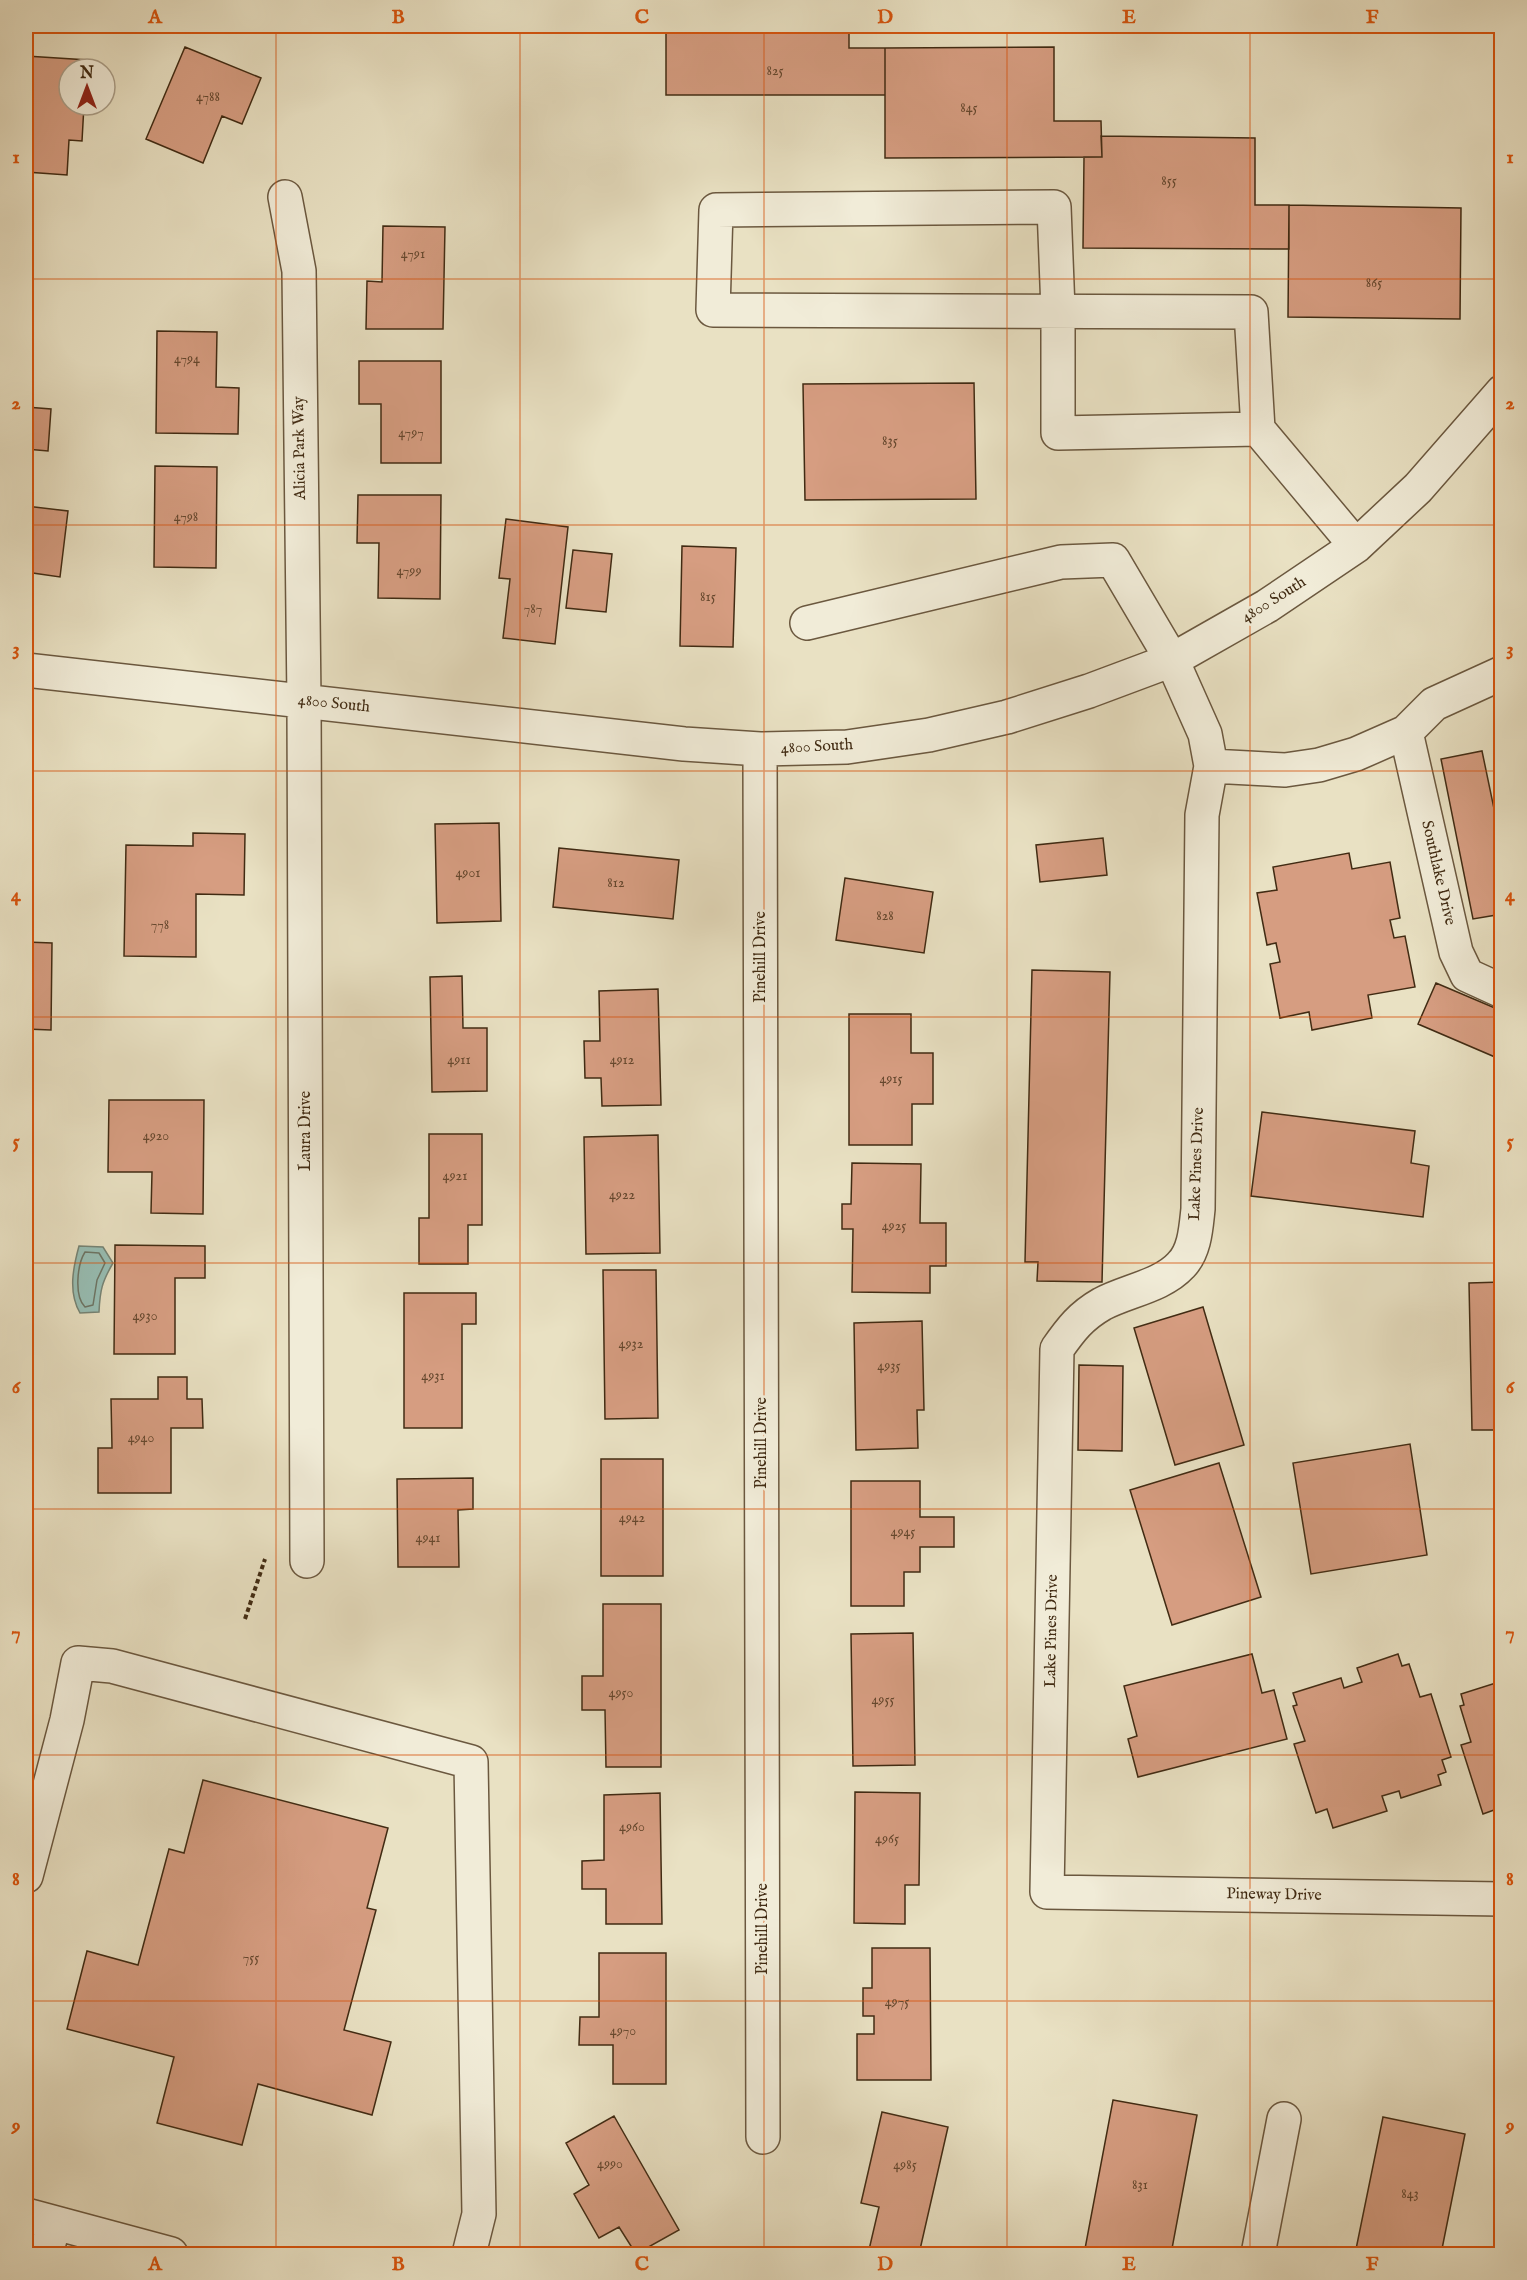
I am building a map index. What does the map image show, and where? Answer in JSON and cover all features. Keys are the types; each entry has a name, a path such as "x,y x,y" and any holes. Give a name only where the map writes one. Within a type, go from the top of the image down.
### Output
{"street":[{"name":"Alicia Park Way","path":"285,197 299,271 304,701"},
{"path":"1258,429 1058,433 1058,310 1054,207 716,210 713,310 1058,310 1251,312 1258,429 1356,546"},
{"name":"4800 South","path":"26,670 684,744 760,749 847,747 929,735 1007,717 1089,691 1172,660 1267,606 1356,546 1418,488 1502,392"},
{"name":"Lake Pines Drive","path":"807,623 1061,562 1113,560 1172,660 1205,734 1211,766 1202,814 1198,1209 1194,1241 1182,1265 1156,1282 1102,1304 1075,1323 1057,1349 1047,1892"},
{"path":"1211,766 1285,770 1319,765 1356,754 1406,732 1434,704 1502,673"},
{"name":"Laura Drive","path":"304,701 307,1562"},
{"name":"Southlake Drive","path":"1406,732 1456,952 1467,975 1502,991"},
{"name":"Pinehill Drive","path":"760,749 763,2137"},
{"path":"26,1876 67,1720 78,1663 112,1666 471,1762 479,2214 470,2254"},
{"name":"Pineway Drive","path":"1047,1892 1502,1899"},
{"path":"1258,2254 1284,2119"},
{"path":"46,2254 40,2220 171,2254"}],"path":[{"path":"245,1619 265,1559"}],"water":[{"path":"79,1246 103,1247 113,1263 102,1286 99,1312 80,1313 76,1305 73,1280"}],"building":[{"path":"666,26 849,26 849,48 885,48 885,95 666,95"},
{"path":"185,47 261,78 242,124 222,116 203,163 146,139"},
{"path":"1054,47 1054,121 1101,121 1102,157 885,158 885,48"},
{"path":"26,56 57,58 57,117 83,117 82,141 69,140 67,175 26,172"},
{"path":"1101,136 1255,138 1255,205 1289,205 1289,249 1083,248 1084,157 1102,157"},
{"path":"1289,205 1461,208 1460,319 1288,317"},
{"path":"383,226 445,227 443,329 366,329 367,281 382,282"},
{"path":"157,331 217,332 216,387 239,388 238,434 156,433"},
{"path":"359,361 441,361 441,463 381,463 381,404 359,404"},
{"path":"974,383 976,499 805,500 803,384"},
{"path":"26,407 51,409 48,451 26,449"},
{"path":"155,466 217,467 216,568 154,567"},
{"path":"358,495 441,495 440,599 378,598 379,543 357,543"},
{"path":"26,506 68,511 60,577 26,572"},
{"path":"506,519 568,527 555,644 503,638 510,579 499,578"},
{"path":"682,546 736,548 733,647 680,646"},
{"path":"573,550 612,554 606,612 566,608"},
{"path":"1482,751 1502,847 1502,914 1473,919 1441,759"},
{"path":"499,823 501,921 437,923 435,824"},
{"path":"193,833 245,834 244,895 196,894 196,957 124,956 126,845 193,846"},
{"path":"1103,838 1107,875 1040,882 1036,845"},
{"path":"559,848 679,860 673,919 553,907"},
{"path":"1349,853 1352,869 1390,862 1400,918 1390,920 1394,938 1405,936 1415,987 1368,995 1372,1018 1312,1030 1309,1012 1280,1018 1270,964 1280,962 1276,943 1267,945 1257,893 1277,890 1273,867"},
{"path":"845,878 933,892 924,953 836,940"},
{"path":"26,942 52,943 51,1030 26,1029"},
{"path":"1032,970 1110,972 1102,1282 1037,1281 1038,1262 1025,1262"},
{"path":"462,976 463,1028 487,1028 487,1091 432,1092 430,977"},
{"path":"1436,983 1502,1011 1502,1060 1418,1024"},
{"path":"658,989 661,1105 602,1106 601,1078 585,1078 584,1041 600,1041 599,991"},
{"path":"849,1014 911,1014 911,1053 933,1053 933,1104 912,1104 912,1145 849,1145"},
{"path":"109,1100 204,1100 203,1214 151,1213 152,1172 108,1172"},
{"path":"1262,1112 1415,1131 1411,1163 1429,1166 1423,1217 1251,1196"},
{"path":"429,1134 482,1134 482,1225 468,1225 468,1264 419,1264 419,1218 429,1218"},
{"path":"658,1135 660,1253 586,1254 584,1137"},
{"path":"852,1163 921,1164 920,1223 946,1223 946,1266 930,1266 930,1293 852,1292 853,1229 842,1229 842,1204 851,1204"},
{"path":"115,1245 205,1246 205,1278 175,1278 175,1354 114,1354"},
{"path":"603,1270 656,1270 658,1418 605,1419"},
{"path":"1502,1282 1502,1430 1472,1430 1469,1283"},
{"path":"404,1293 476,1293 476,1324 462,1324 462,1428 404,1428"},
{"path":"1203,1307 1244,1445 1175,1465 1134,1328"},
{"path":"922,1321 924,1410 917,1410 918,1448 856,1450 854,1323"},
{"path":"1079,1365 1123,1366 1122,1451 1078,1450"},
{"path":"158,1377 187,1377 187,1399 202,1399 203,1428 171,1428 171,1493 98,1493 98,1448 112,1448 111,1399 158,1399"},
{"path":"1410,1444 1427,1555 1311,1574 1293,1463"},
{"path":"601,1459 663,1459 663,1576 601,1576"},
{"path":"1219,1463 1261,1597 1172,1625 1130,1490"},
{"path":"473,1478 473,1509 458,1510 459,1567 398,1567 397,1479"},
{"path":"851,1481 920,1481 920,1517 954,1517 954,1547 920,1547 920,1572 904,1572 904,1606 851,1606"},
{"path":"603,1604 661,1604 661,1767 606,1767 605,1710 582,1710 582,1676 603,1676"},
{"path":"913,1633 915,1765 853,1766 851,1634"},
{"path":"1252,1654 1262,1693 1274,1690 1287,1739 1138,1777 1128,1739 1137,1736 1124,1686"},
{"path":"1398,1654 1402,1666 1409,1664 1420,1697 1431,1694 1451,1757 1442,1760 1446,1772 1438,1775 1441,1785 1401,1798 1399,1791 1382,1796 1387,1811 1333,1828 1327,1809 1316,1813 1294,1744 1305,1741 1293,1706 1297,1705 1293,1693 1341,1678 1344,1688 1362,1682 1357,1668"},
{"path":"1502,1681 1502,1828 1500,1828 1494,1810 1483,1814 1461,1745 1471,1742 1460,1706 1464,1705 1461,1694"},
{"path":"203,1780 388,1828 367,1908 376,1910 344,2030 391,2042 372,2115 258,2084 242,2145 157,2123 174,2057 67,2029 87,1951 138,1965 169,1849 184,1853"},
{"path":"855,1792 920,1793 919,1885 905,1885 905,1924 854,1923"},
{"path":"660,1793 662,1924 606,1924 606,1889 582,1889 582,1861 604,1860 604,1795"},
{"path":"872,1948 930,1948 931,2080 857,2080 857,2034 874,2034 874,2016 863,2016 863,1988 872,1988"},
{"path":"599,1953 666,1953 666,2084 613,2084 613,2045 579,2045 580,2017 599,2017"},
{"path":"1113,2100 1197,2115 1171,2254 1084,2254"},
{"path":"882,2112 948,2127 919,2254 868,2254 879,2207 861,2203"},
{"path":"614,2116 679,2230 636,2254 619,2227 599,2238 574,2194 589,2185 566,2143"},
{"path":"1383,2117 1465,2134 1441,2254 1355,2254"}]}
